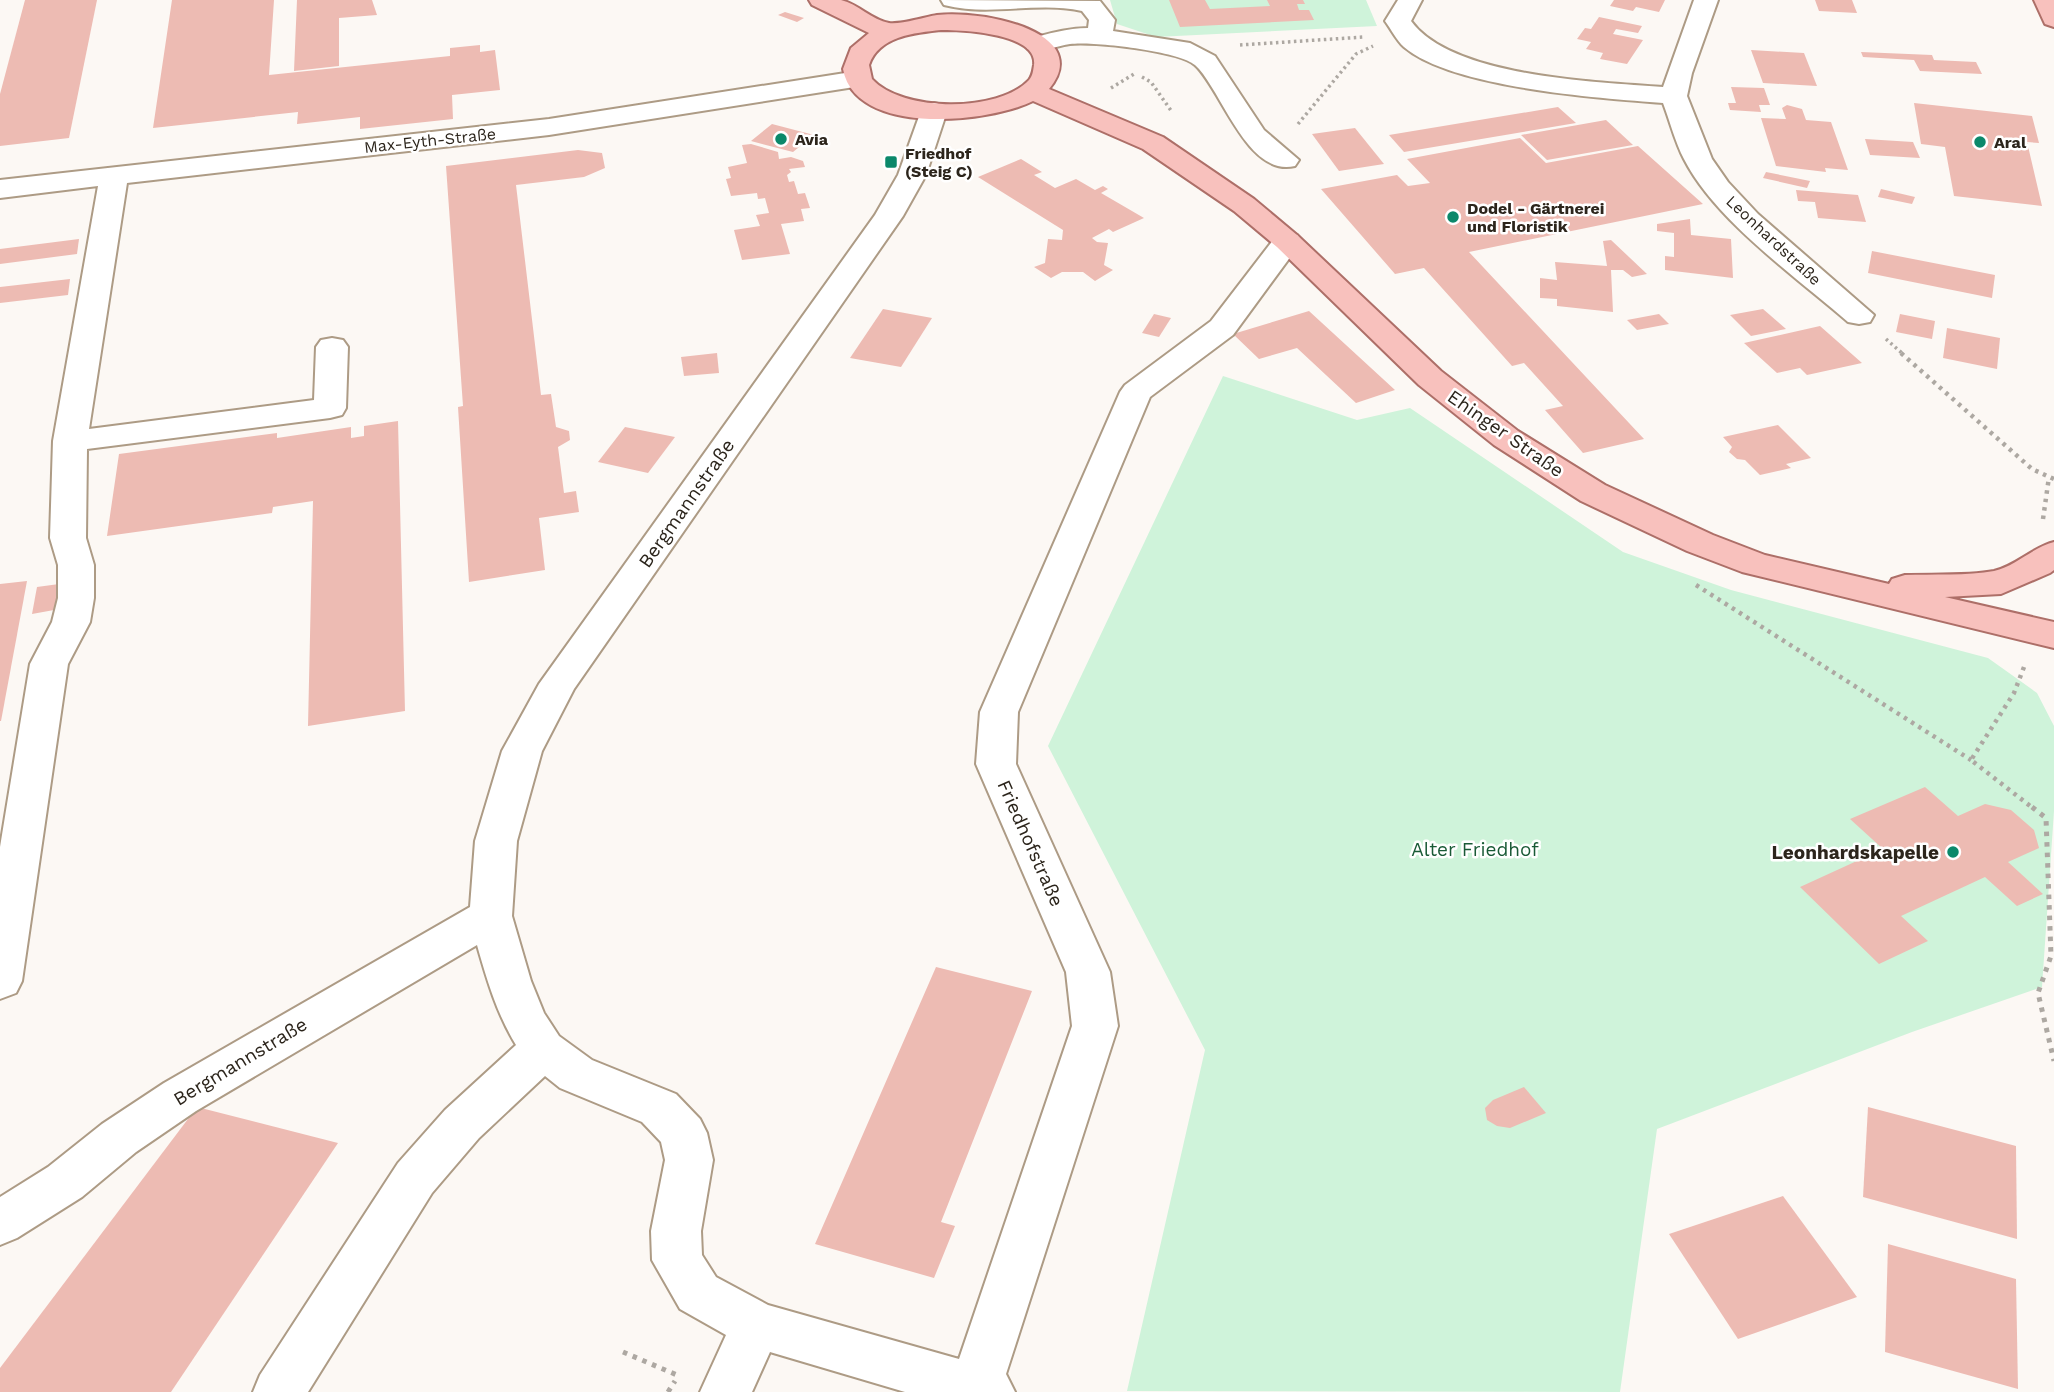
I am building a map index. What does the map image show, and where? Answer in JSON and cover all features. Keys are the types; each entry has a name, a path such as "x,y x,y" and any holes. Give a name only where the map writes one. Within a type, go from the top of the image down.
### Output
{"main road":[{"path":"821,0 889,33"},
{"path":"2046,0 2054,19"},
{"path":"941,22 997,26 1020,34 1037,44 1048,64 1046,74 1032,91 1010,102 987,108 934,111 887,101 869,91 858,79 855,68 859,55 871,43 889,33 941,22"},
{"name":"Ehinger Straße","path":"1032,91 1153,143 1244,205 1287,241 1430,378 1506,438 1593,493 1722,552 1755,564 2046,633"},
{"path":"1847,587 1927,587 2001,582 2037,565 2054,553"}],"street":[{"path":"953,0 985,4 1029,0"},
{"path":"1043,0 1069,1 1091,6 1102,20 1101,36"},
{"path":"1410,0 1398,21 1401,34 1425,53 1464,67 1527,80 1674,96 1679,73 1706,0"},
{"path":"1037,44 1071,36 1101,36 1190,51 1206,61 1254,135 1286,160"},
{"name":"Max-Eyth-Straße","path":"0,189 549,127 858,79"},
{"name":"Leonhardstraße","path":"1674,96 1698,159 1718,188 1748,220 1859,315"},
{"name":"Bergmannstraße","path":"689,1160 683,1133 659,1108 576,1073 543,1049 525,1021 509,981 491,916 496,841 522,751 558,684 889,216 912,175 934,111"},
{"path":"0,981 49,664 71,622 76,598 76,565 68,538 70,441 114,176"},
{"name":"Friedhofstraße","path":"689,1160 676,1231 677,1260 698,1293 757,1325 895,1379 982,1390 1095,1026 1088,972 996,764 999,712 1136,392 1222,328 1287,241"},
{"path":"70,441 330,408 332,347"},
{"name":"Bergmannstraße","path":"0,1223 65,1182 119,1138 180,1097 491,916"},
{"path":"279,1392 415,1178 462,1124 543,1049"},
{"path":"726,1392 757,1325"}],"path":[{"path":"1190,51 1401,34"},
{"path":"1286,160 1300,118 1356,54 1401,34"},
{"path":"1071,36 1091,55 1151,82 1174,115"},
{"path":"1859,315 2032,469 2054,480"},
{"path":"2046,633 2014,694 1971,760 2046,817 2051,956 2038,993 2054,1061"},
{"path":"623,1352 677,1375"}],"green space":[{"path":"1110,0 1366,0 1377,26 1156,37 1117,24"},
{"name":"Alter Friedhof","path":"1223,376 1357,420 1410,408 1623,552 1731,590 1988,658 2037,693 2054,726 2054,811 2042,987 1912,1032 1657,1129 1620,1392 1127,1391 1205,1050 1048,746"}],"building":[{"path":"25,0 97,0 69,138 0,146 0,94"},
{"path":"172,0 274,0 269,75 450,56 450,48 480,45 480,52 495,50 500,90 452,95 453,119 360,129 360,117 297,124 298,112 153,128"},
{"path":"297,0 372,0 377,15 339,18 339,66 294,71"},
{"path":"1169,0 1205,0 1210,9 1270,6 1267,0 1303,0 1305,4 1297,4 1299,10 1309,10 1314,20 1180,27"},
{"path":"1614,0 1665,0 1659,12 1636,7 1633,11 1610,6"},
{"path":"1815,0 1852,0 1857,13 1819,11"},
{"path":"785,12 804,18 797,22 778,15"},
{"path":"1599,17 1642,26 1638,33 1616,29 1613,34 1643,40 1627,64 1600,59 1603,53 1586,49 1591,42 1577,39 1585,28 1591,29"},
{"path":"1751,50 1804,53 1817,86 1763,83"},
{"path":"1861,52 1932,55 1934,60 1976,62 1982,74 1920,71 1914,60 1863,57"},
{"path":"1731,87 1764,88 1770,105 1759,105 1761,112 1730,110 1728,103 1736,103"},
{"path":"1914,103 2032,116 2039,143 2027,142 2042,206 1954,196 1945,147 1921,144"},
{"path":"1787,105 1802,109 1806,120 1831,122 1848,170 1825,168 1826,172 1776,166 1761,118 1786,119 1782,108"},
{"path":"1558,107 1576,123 1404,152 1389,135"},
{"path":"1606,120 1633,145 1547,160 1521,135"},
{"path":"772,124 814,135 793,152 751,141"},
{"path":"1355,128 1384,164 1339,171 1312,134"},
{"path":"1520,138 1546,163 1638,146 1703,204 1469,252 1644,439 1583,453 1545,410 1563,406 1524,363 1512,366 1424,268 1395,274 1321,189 1397,175 1408,186 1430,183 1407,159"},
{"path":"1865,139 1913,142 1920,158 1870,155"},
{"path":"751,144 778,152 779,159 791,157 803,161 805,167 789,169 791,172 787,175 789,182 794,181 798,194 805,193 810,208 801,209 804,221 781,224 790,254 742,260 734,230 760,226 756,215 769,213 765,198 758,199 757,193 731,196 726,179 731,178 728,167 747,163 742,145"},
{"path":"578,150 602,153 605,168 584,177 516,185 541,395 551,394 556,427 569,431 570,440 558,447 564,493 576,491 579,512 539,518 545,570 469,582 458,407 463,406 446,166"},
{"path":"1021,159 1042,172 1034,175 1055,188 1076,179 1095,190 1103,186 1108,189 1101,193 1144,218 1113,232 1109,229 1092,238 1097,242 1108,243 1104,265 1113,270 1095,281 1083,272 1062,272 1051,278 1034,267 1045,263 1048,239 1062,240 1063,230 978,177"},
{"path":"1766,172 1810,181 1807,188 1763,178"},
{"path":"1881,189 1915,197 1912,204 1878,197"},
{"path":"1796,190 1858,195 1866,222 1818,218 1815,202 1798,201"},
{"path":"1690,219 1691,235 1731,239 1733,278 1665,270 1665,256 1674,257 1674,233 1657,231 1657,224"},
{"path":"79,239 77,254 0,264 0,249"},
{"path":"1611,240 1647,274 1632,277 1623,270 1611,270 1613,312 1557,306 1557,299 1540,298 1540,278 1557,280 1555,262 1607,266 1603,241"},
{"path":"1872,251 1995,275 1992,298 1868,273"},
{"path":"70,279 68,295 0,303 0,287"},
{"path":"883,309 932,318 901,367 850,358"},
{"path":"1763,309 1786,329 1751,336 1730,315"},
{"path":"1309,311 1395,390 1356,403 1297,348 1259,359 1233,334"},
{"path":"1154,314 1171,318 1159,337 1142,333"},
{"path":"1659,314 1669,324 1637,330 1627,320"},
{"path":"1900,314 1935,321 1932,339 1896,332"},
{"path":"1820,326 1862,363 1807,375 1800,368 1777,373 1744,343"},
{"path":"1947,328 2000,338 1997,369 1943,358"},
{"path":"717,353 719,373 684,376 681,357"},
{"path":"398,421 405,711 308,726 313,501 273,507 272,513 107,536 119,454 277,433 277,438 351,427 351,438 364,436 364,426"},
{"path":"1778,425 1811,458 1786,464 1791,468 1760,475 1745,460 1737,459 1729,452 1732,447 1723,437"},
{"path":"625,427 675,437 648,473 598,462"},
{"path":"27,581 1,721 0,721 0,584"},
{"path":"59,584 54,610 32,614 37,587"},
{"name":"Leonhardskapelle","path":"1925,787 1958,816 1985,804 2011,810 2034,830 2039,848 2008,862 2043,894 2017,906 1985,877 1901,916 1928,941 1879,964 1800,887 1883,849 1850,819"},
{"path":"936,967 1032,991 941,1222 955,1226 934,1278 815,1244"},
{"path":"1524,1087 1546,1113 1510,1128 1497,1126 1487,1120 1485,1108 1493,1100"},
{"path":"197,1107 338,1143 171,1392 0,1392 0,1368"},
{"path":"1868,1107 2016,1146 2017,1239 1863,1197"},
{"path":"1783,1196 1857,1297 1738,1339 1669,1234"},
{"path":"1888,1244 2016,1279 2018,1389 1885,1352"}],"place":[{"name":"Avia","path":"781,139"},
{"name":"Aral","path":"1980,142"},
{"name":"Friedhof (Steig C)","path":"891,162"},
{"name":"Dodel - Gärtnerei und Floristik","path":"1453,217"},
{"name":"Leonhardskapelle","path":"1953,852"}]}
